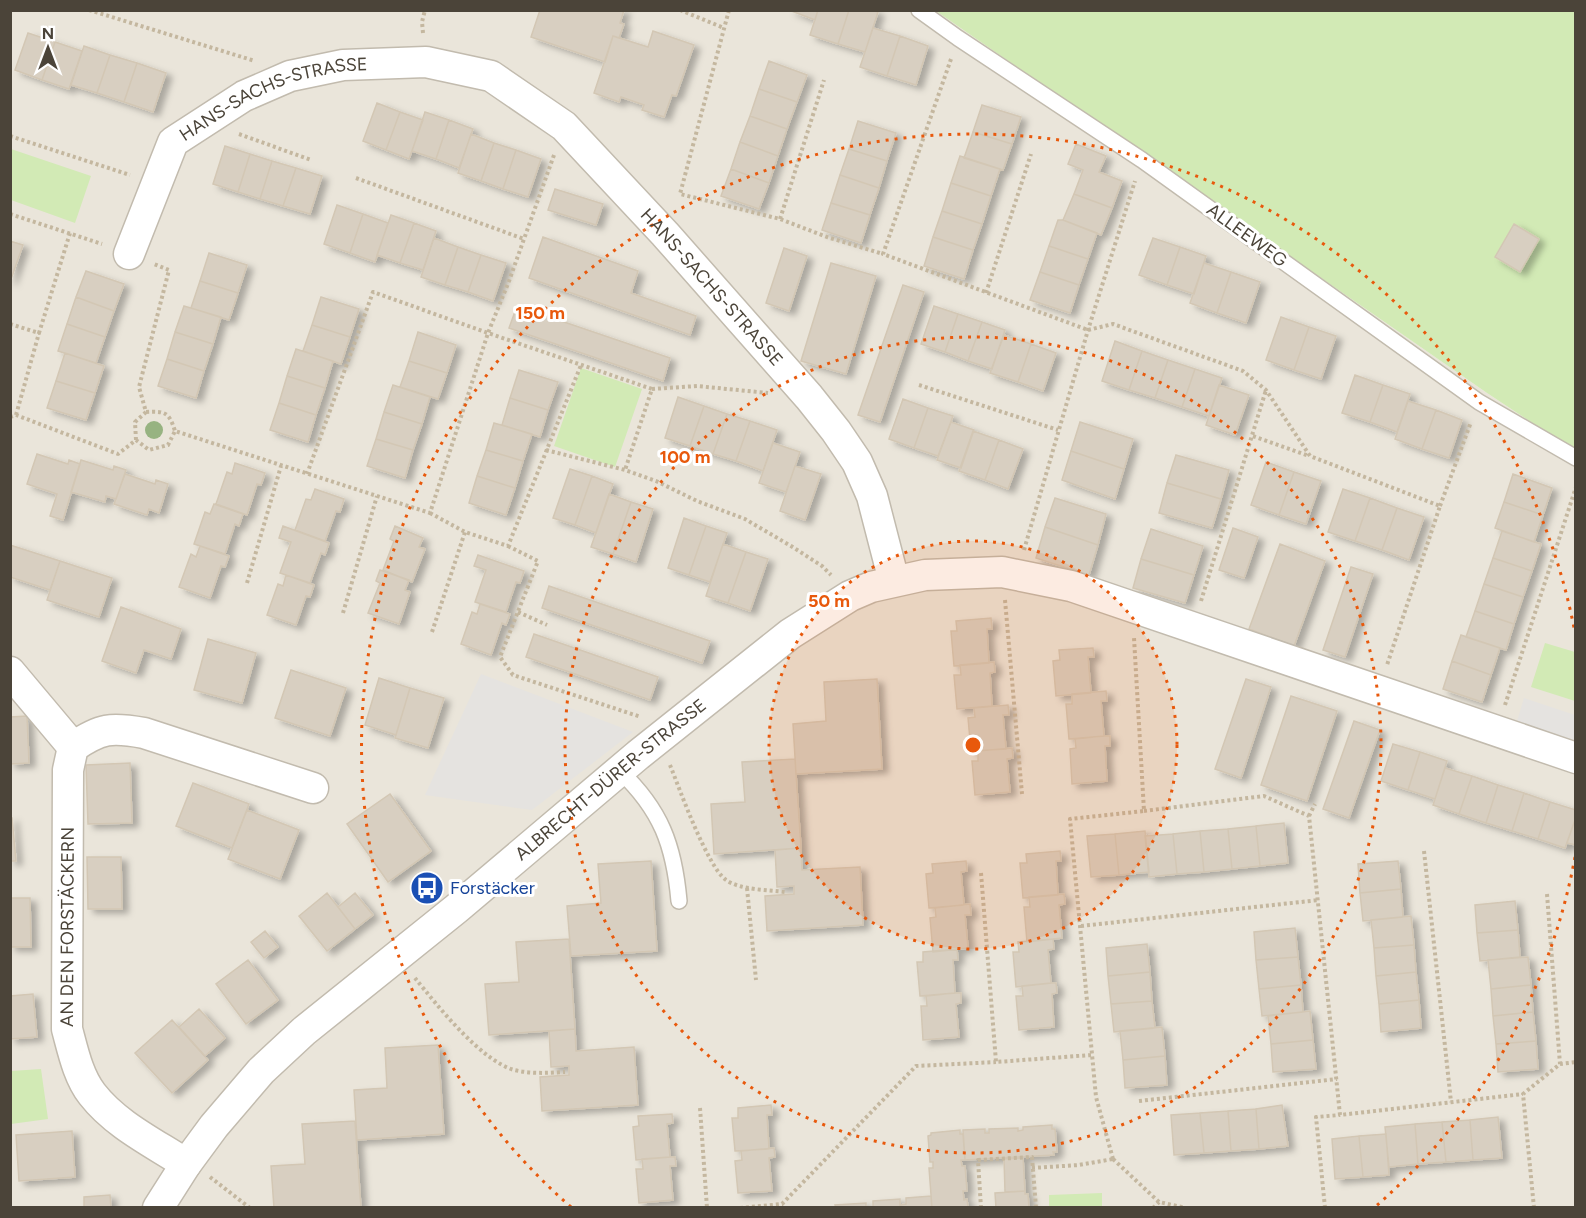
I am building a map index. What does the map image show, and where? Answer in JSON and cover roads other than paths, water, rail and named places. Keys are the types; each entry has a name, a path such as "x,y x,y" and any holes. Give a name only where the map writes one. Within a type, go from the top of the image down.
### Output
{"street":[{"name":"HANS-SACHS-STRASSE","path":"129,254 173,142 244,96 290,76 343,65 426,62 491,76 564,126 665,234 809,397 857,462 872,496 894,581"},
{"name":"ALBRECHT-DÜRER-STRASSE","path":"158,1208 214,1126 261,1071 304,1031 790,634 850,596 894,581 934,574 1009,573 1071,586 1575,758"},
{"path":"10,672 73,747 90,736 117,728 144,733 313,788"},
{"name":"AN DEN FORSTÄCKERN","path":"73,747 68,770 67,1029 76,1061 91,1093 117,1120 188,1162"}],"lane":[{"name":"ALLEEWEG","path":"919,10 1142,160 1479,402 1575,458"},
{"path":"620,771 638,788 657,816 670,845 679,901"}],"place":[{"name":"Forstäcker","path":"427,888"}]}
